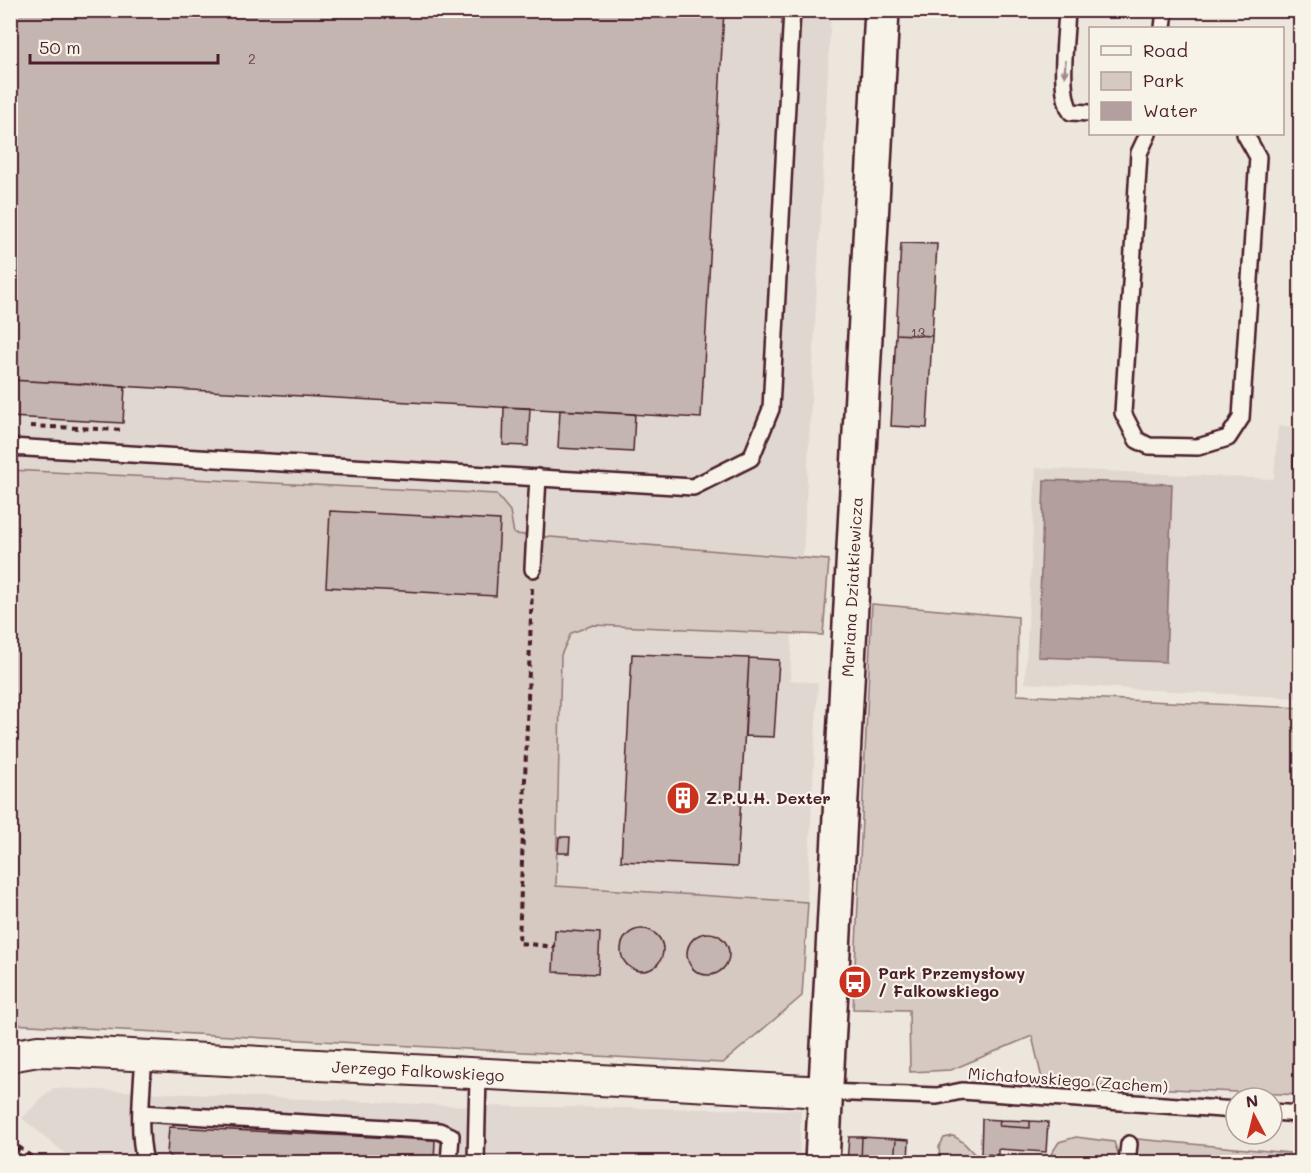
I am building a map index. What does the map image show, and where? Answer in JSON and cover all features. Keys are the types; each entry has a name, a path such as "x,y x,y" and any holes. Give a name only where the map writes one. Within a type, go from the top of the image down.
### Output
{"street":[{"name":"Mariana Dziatkiewicza","path":"822,1162 882,10"},
{"name":"Jerzego Falkowskiego","path":"10,1056 38,1051 825,1092"}],"lane":[{"path":"10,447 693,487 751,458 771,409 792,10"},
{"path":"1067,10 1064,89 1066,104 1071,112 1089,113"},
{"path":"1163,27 1165,10"},
{"path":"1148,135 1139,153 1123,413 1137,440 1149,446 1198,447 1228,438 1241,417 1258,158 1246,135"},
{"path":"533,569 538,477"},
{"path":"144,1056 141,1113 142,1151 145,1162"},
{"path":"476,1162 478,1074"},
{"name":"Michałowskiego (Zachem)","path":"825,1092 937,1096 962,1090 1224,1109"},
{"path":"141,1113 439,1131 451,1136 449,1162"},
{"path":"1284,1113 1300,1114"},
{"path":"1127,1162 1129,1144"}],"path":[{"path":"22,425 123,430"},
{"path":"533,569 519,943 555,946"},
{"path":"10,1140 38,1162"},
{"path":"10,1159 20,1147"},
{"path":"10,1148 28,1162"}],"shaded area":[{"path":"10,11 831,11 803,557 829,560 823,635 792,634 790,680 818,683 802,996 723,1063 11,1024"},
{"path":"1278,426 1300,427 1300,698 1025,683 1036,468 1274,479"},
{"path":"53,1088 465,1106 801,1110 799,1162 76,1162 22,1118"}],"green space":[{"path":"10,470 496,494 510,511 514,534 829,560 823,635 593,625 571,633 561,655 556,886 808,902 802,996 723,1063 11,1024"},
{"path":"872,604 1018,617 1017,695 1300,708 1300,1095 1284,1094 1284,1086 1224,1086 1224,1091 1043,1083 1032,1036 951,1070 910,1072 909,1010 853,1009"},
{"path":"953,1136 962,1141 981,1160 1048,1159 1059,1142 1076,1137 1114,1142 1119,1162 940,1162 939,1147 944,1138"},
{"path":"1137,1139 1300,1154 1300,1162 1136,1162"}],"water":[{"path":"1044,480 1172,484 1166,662 1038,657"}],"building":[{"path":"10,10 724,10 701,418 10,380"},
{"path":"901,243 937,244 932,336 896,334"},
{"path":"896,334 932,336 927,428 891,426"},
{"path":"10,380 125,386 123,423 10,417"},
{"path":"504,407 530,408 528,446 503,445"},
{"path":"560,410 635,414 633,452 558,448"},
{"path":"1294,443 1300,444 1300,467 1293,466"},
{"path":"330,511 500,520 496,596 326,587"},
{"name":"Z.P.U.H. Dexter","path":"632,654 749,658 737,867 621,861"},
{"path":"749,658 779,660 774,737 745,736"},
{"path":"559,837 570,837 569,853 558,853"},
{"path":"642,929 657,935 663,950 657,965 642,971 627,965 621,950 627,935"},
{"path":"555,930 600,933 598,974 553,972"},
{"path":"708,933 723,939 729,954 723,969 708,975 693,969 687,954 693,939"},
{"path":"982,1119 1000,1120 999,1126 1030,1128 1030,1121 1048,1122 1046,1152 998,1149 998,1155 981,1154"},
{"path":"1000,1120 1030,1121 1030,1128 999,1126"},
{"path":"169,1127 435,1140 434,1162 177,1162 167,1154"},
{"path":"849,1137 862,1137 861,1162 847,1162"},
{"path":"862,1137 896,1139 894,1162 861,1162"},
{"path":"896,1139 909,1140 908,1162 894,1162"}],"place":[{"name":"Z.P.U.H. Dexter","path":"683,798"},
{"name":"Park Przemysłowy / Falkowskiego","path":"855,982"}]}
